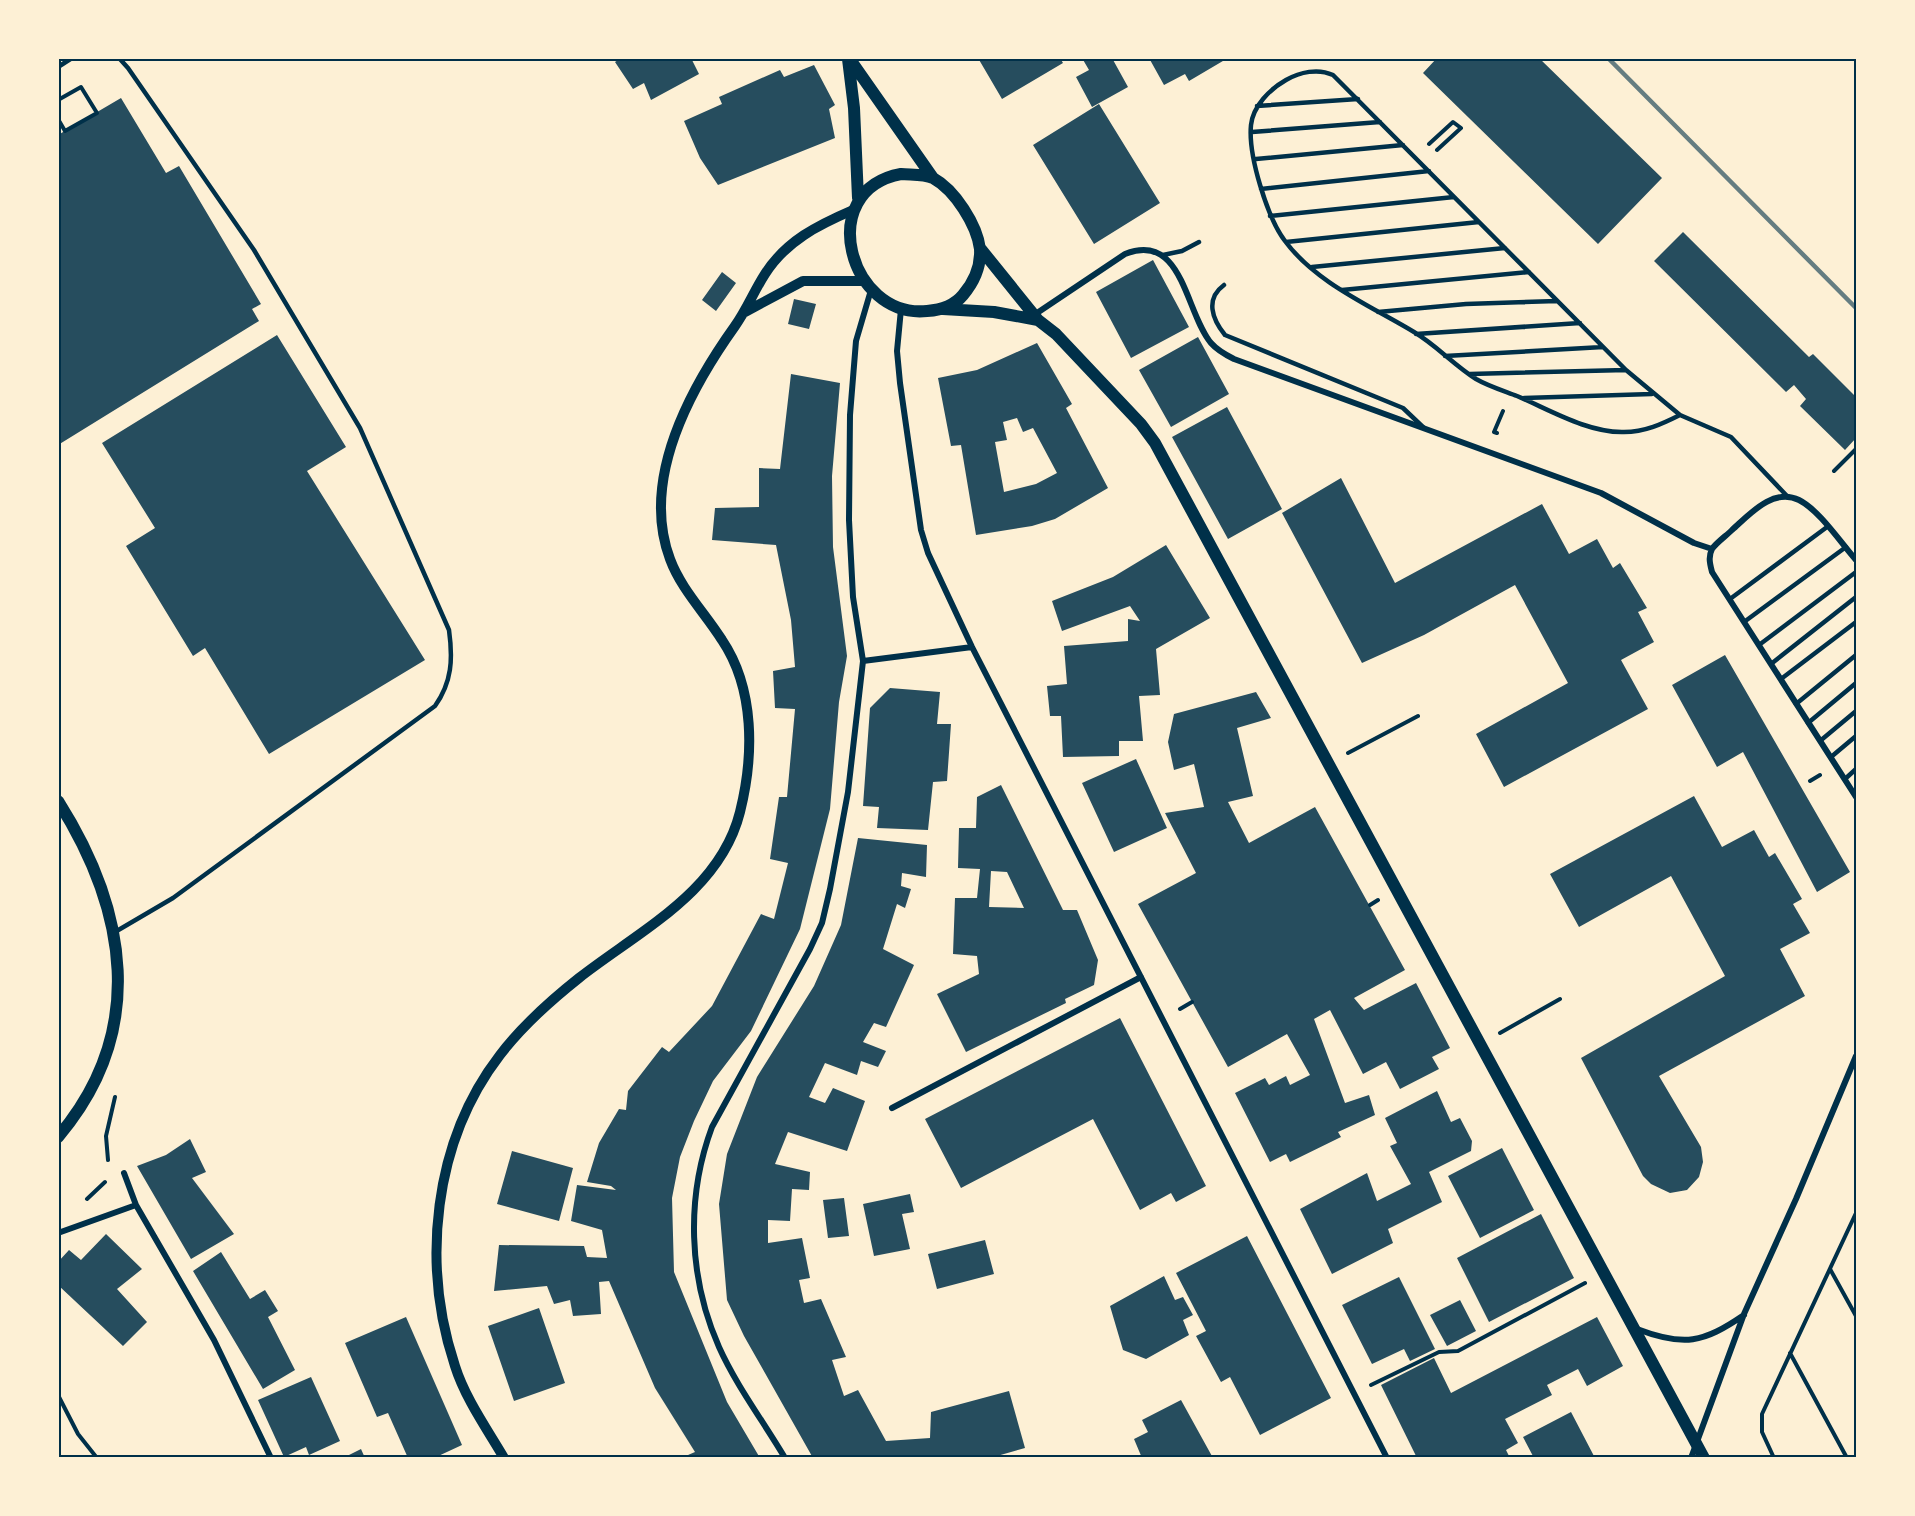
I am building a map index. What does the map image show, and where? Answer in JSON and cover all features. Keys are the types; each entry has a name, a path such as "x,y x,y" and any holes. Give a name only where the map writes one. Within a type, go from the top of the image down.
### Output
{"main road":[{"path":"848,58 933,178 959,204 980,248 1036,317 1056,334 1141,424 1155,443 1637,1329 1704,1458"},
{"path":"848,58 854,108 856,204 851,233 854,257 868,286 891,305 901,309 919,312 942,309 994,312 1036,317"},
{"path":"856,204 873,185 887,177 917,175 933,178"},
{"path":"942,309 960,299 969,288 978,270 980,248"},
{"path":"58,801 93,861 115,932 119,970 115,1013 104,1059 88,1093 58,1137"}],"street":[{"path":"504,1458 456,1369 440,1308 437,1251 440,1194 459,1130 471,1101 498,1057 531,1019 570,986 690,895 710,873 727,847 739,816 750,757 744,689 725,643 683,584 670,560 663,532 660,505 670,450 680,422 717,350 745,312 763,277 791,244 807,231 856,204"},
{"path":"1036,317 1125,255 1138,249 1162,255 1177,273 1207,337 1220,351 1234,359 1601,493 1694,543 1712,549"},
{"path":"745,312 802,281 868,286 856,341 850,416 849,520 853,597 863,661 848,792 822,922 810,949 712,1126 702,1154 694,1199 694,1240 698,1279 707,1315 719,1347 785,1458"},
{"path":"901,309 897,351 900,383 921,530 928,553 972,647 1387,1458"},
{"path":"1857,560 1827,526 1799,500 1787,496 1774,499 1758,507 1712,549 1709,559 1712,572 1857,797"},
{"path":"863,661 972,647"},
{"path":"892,1108 1141,977"},
{"path":"1691,1458 1744,1314 1857,1056"},
{"path":"124,1173 136,1205 214,1340 271,1458"},
{"path":"58,1233 136,1205"},
{"path":"1637,1329 1676,1340 1703,1338 1717,1333 1744,1314"}],"lane":[{"path":"58,67 72,58"},
{"path":"115,932 173,898 435,706 445,691 451,671 452,650 449,630 360,428 254,250 119,58"},
{"path":"1680,415 1653,429 1623,432 1600,428 1521,398 1469,374 1416,334 1342,290 1312,267 1286,242 1270,216 1261,189 1251,126 1257,106 1277,85 1296,75 1324,71 1333,75 1626,370 1680,415 1731,437 1787,496"},
{"path":"1257,106 1358,99"},
{"path":"1252,132 1380,122"},
{"path":"1256,159 1403,145"},
{"path":"1261,189 1429,171"},
{"path":"1270,216 1454,196"},
{"path":"1286,242 1479,222"},
{"path":"1162,255 1182,251 1199,242"},
{"path":"1312,267 1407,260 1505,248"},
{"path":"1342,290 1529,272"},
{"path":"1224,285 1214,292 1211,302 1218,327 1225,335 1403,408 1426,429"},
{"path":"1378,312 1466,304 1557,301"},
{"path":"1416,334 1580,323"},
{"path":"1445,356 1604,347"},
{"path":"1469,374 1626,370"},
{"path":"1521,398 1652,394"},
{"path":"1730,599 1827,526"},
{"path":"1744,622 1845,547"},
{"path":"1759,645 1857,572"},
{"path":"1771,664 1857,597"},
{"path":"1780,679 1857,622"},
{"path":"1796,704 1857,655"},
{"path":"1808,723 1857,683"},
{"path":"1820,741 1857,711"},
{"path":"1831,757 1857,736"},
{"path":"1845,779 1857,769"}],"path":[{"path":"58,100 81,87 96,113 65,131 58,119"},
{"path":"1424,148 1453,122 1461,128 1437,150"},
{"path":"1834,471 1857,449"},
{"path":"1328,763 1418,716"},
{"path":"1481,1044 1560,999"},
{"path":"109,1168 106,1136 118,1089"},
{"path":"82,1202 98,1192 109,1174"},
{"path":"1774,1458 1762,1432 1762,1413 1857,1213"},
{"path":"1830,1268 1857,1316"},
{"path":"1354,1393 1439,1352 1458,1351 1605,1273"},
{"path":"1790,1353 1847,1458"},
{"path":"58,1395 78,1434 97,1458"}],"building":[{"path":"621,58 691,58 699,74 651,100 644,83 633,89 615,62"},
{"path":"978,58 1060,58 1063,63 1002,99"},
{"path":"1082,58 1112,58 1128,87 1092,107 1076,77 1089,70"},
{"path":"1149,58 1228,58 1189,81 1185,74 1164,85"},
{"path":"1437,58 1539,58 1662,178 1598,244 1423,73"},
{"path":"814,65 835,105 829,109 835,138 718,185 700,158 684,121 722,104 719,97 780,70 784,77"},
{"path":"121,98 166,173 179,166 261,304 252,309 259,321 58,445 58,135"},
{"path":"1099,104 1160,203 1094,244 1033,145"},
{"path":"1683,232 1809,357 1813,354 1856,397 1856,438 1845,450 1800,406 1806,399 1794,385 1786,392 1654,261"},
{"path":"1153,260 1189,327 1131,358 1096,292"},
{"path":"722,272 736,283 716,311 702,300"},
{"path":"794,299 816,304 809,329 788,324"},
{"path":"277,335 346,447 307,471 425,660 269,754 205,648 193,656 126,546 155,528 102,443"},
{"path":"1198,337 1229,394 1171,427 1139,370"},
{"path":"1037,343 1072,404 1066,408 1108,488 1055,519 1032,526 976,535 961,445 951,446 938,378 977,370","holes":["1017,418 1023,432 1033,428 1057,473 1036,484 1004,492 995,442 1007,440 1003,422"]},
{"path":"791,374 840,383 832,476 833,547 847,656 839,702 830,809 800,929 751,1031 713,1081 680,1157 672,1198 674,1272 727,1402 760,1458 690,1458 688,1455 695,1452 655,1388 609,1281 599,1282 601,1314 573,1316 570,1300 554,1304 547,1286 494,1291 499,1245 584,1246 587,1257 607,1258 602,1230 571,1221 577,1185 616,1190 611,1186 587,1182 599,1143 619,1109 626,1110 628,1091 662,1047 669,1052 712,1006 761,914 774,919 788,863 770,859 779,797 787,797 795,709 775,708 773,671 795,667 791,620 776,545 712,540 715,508 759,507 759,468 780,469"},
{"path":"1227,407 1282,509 1228,539 1172,437"},
{"path":"1341,478 1395,583 1542,504 1569,554 1597,539 1613,568 1620,563 1647,608 1638,612 1654,642 1621,660 1648,709 1504,787 1476,734 1568,683 1515,585 1424,635 1362,663 1282,513"},
{"path":"1166,545 1210,618 1156,649 1160,695 1139,696 1143,741 1119,741 1119,756 1063,757 1061,716 1050,716 1047,686 1067,684 1064,646 1128,641 1128,619 1140,621 1130,606 1062,631 1052,601 1113,577"},
{"path":"1725,655 1850,872 1817,892 1743,752 1717,767 1672,685"},
{"path":"890,688 940,692 937,724 951,724 947,781 933,782 928,830 877,828 879,807 863,806 870,708"},
{"path":"1256,692 1271,718 1237,728 1253,796 1228,802 1249,843 1315,807 1405,970 1354,998 1364,1010 1416,983 1450,1048 1432,1057 1439,1069 1400,1089 1386,1062 1363,1074 1330,1010 1314,1019 1345,1103 1369,1095 1375,1115 1338,1132 1341,1137 1290,1162 1286,1154 1270,1162 1235,1093 1265,1078 1269,1085 1286,1076 1290,1085 1310,1075 1287,1034 1228,1067 1138,904 1196,873 1165,813 1204,807 1194,764 1174,770 1168,742 1174,714"},
{"path":"1136,759 1167,828 1114,852 1082,783"},
{"path":"1001,785 1063,910 1077,910 1098,960 1094,985 1065,999 1066,1003 966,1052 937,994 979,974 977,956 953,954 955,898 977,898 980,869 958,868 959,828 976,828 977,797","holes":["991,871 1007,872 1024,908 989,907"]},
{"path":"1694,796 1722,847 1754,830 1769,857 1775,853 1802,899 1793,904 1810,933 1780,949 1805,996 1659,1076 1701,1147 1703,1162 1699,1177 1687,1190 1670,1193 1651,1184 1643,1176 1581,1058 1725,976 1671,876 1579,927 1550,874"},
{"path":"858,838 927,845 926,877 902,873 901,886 911,889 905,908 897,904 883,949 914,965 886,1027 874,1023 863,1042 886,1051 878,1067 861,1061 857,1075 825,1063 809,1097 825,1103 833,1088 865,1101 847,1151 788,1132 775,1164 810,1172 809,1190 792,1189 790,1221 768,1220 768,1243 802,1238 810,1278 799,1280 804,1303 821,1299 846,1357 832,1360 844,1396 858,1390 886,1441 930,1438 931,1412 1009,1391 1025,1448 990,1458 813,1458 744,1336 727,1300 719,1204 727,1154 757,1077 814,986 841,925"},
{"path":"1120,1018 1206,1186 1176,1202 1171,1193 1140,1210 1093,1119 961,1188 925,1119"},
{"path":"1437,1091 1451,1122 1460,1118 1472,1141 1471,1151 1429,1172 1442,1202 1388,1229 1393,1243 1332,1274 1300,1209 1367,1173 1377,1201 1411,1184 1390,1146 1397,1143 1385,1118"},
{"path":"190,1139 206,1172 192,1178 234,1234 191,1259 137,1166 166,1155"},
{"path":"1502,1148 1534,1210 1480,1238 1448,1176"},
{"path":"512,1151 573,1168 559,1221 497,1204"},
{"path":"910,1194 914,1212 902,1214 910,1249 874,1256 863,1204"},
{"path":"844,1198 849,1236 828,1238 823,1200"},
{"path":"1541,1214 1574,1278 1489,1322 1457,1258"},
{"path":"106,1234 142,1269 117,1289 147,1322 123,1346 58,1285 58,1262 69,1250 81,1260"},
{"path":"1247,1236 1331,1398 1260,1435 1230,1377 1221,1382 1196,1336 1206,1331 1176,1273"},
{"path":"985,1240 994,1274 937,1289 928,1254"},
{"path":"221,1252 250,1299 265,1290 278,1311 268,1317 295,1370 263,1389 193,1271"},
{"path":"1164,1276 1175,1300 1183,1297 1193,1315 1183,1320 1189,1335 1146,1359 1123,1350 1110,1306"},
{"path":"1399,1277 1435,1349 1410,1361 1404,1349 1372,1364 1342,1305"},
{"path":"1460,1300 1476,1331 1447,1346 1430,1315"},
{"path":"539,1308 565,1383 514,1401 488,1326"},
{"path":"406,1317 462,1445 434,1458 408,1458 388,1413 377,1417 345,1343"},
{"path":"1597,1317 1623,1366 1587,1386 1578,1369 1547,1385 1552,1395 1505,1419 1518,1443 1506,1450 1510,1458 1417,1458 1381,1385 1434,1358 1451,1393"},
{"path":"311,1377 340,1441 309,1455 306,1447 284,1457 258,1400"},
{"path":"1181,1400 1213,1458 1142,1458 1134,1439 1148,1432 1142,1420"},
{"path":"1571,1412 1595,1458 1534,1458 1523,1437"},
{"path":"361,1449 365,1458 343,1458"}],"railway":[{"path":"1608,58 1856,308"}]}
